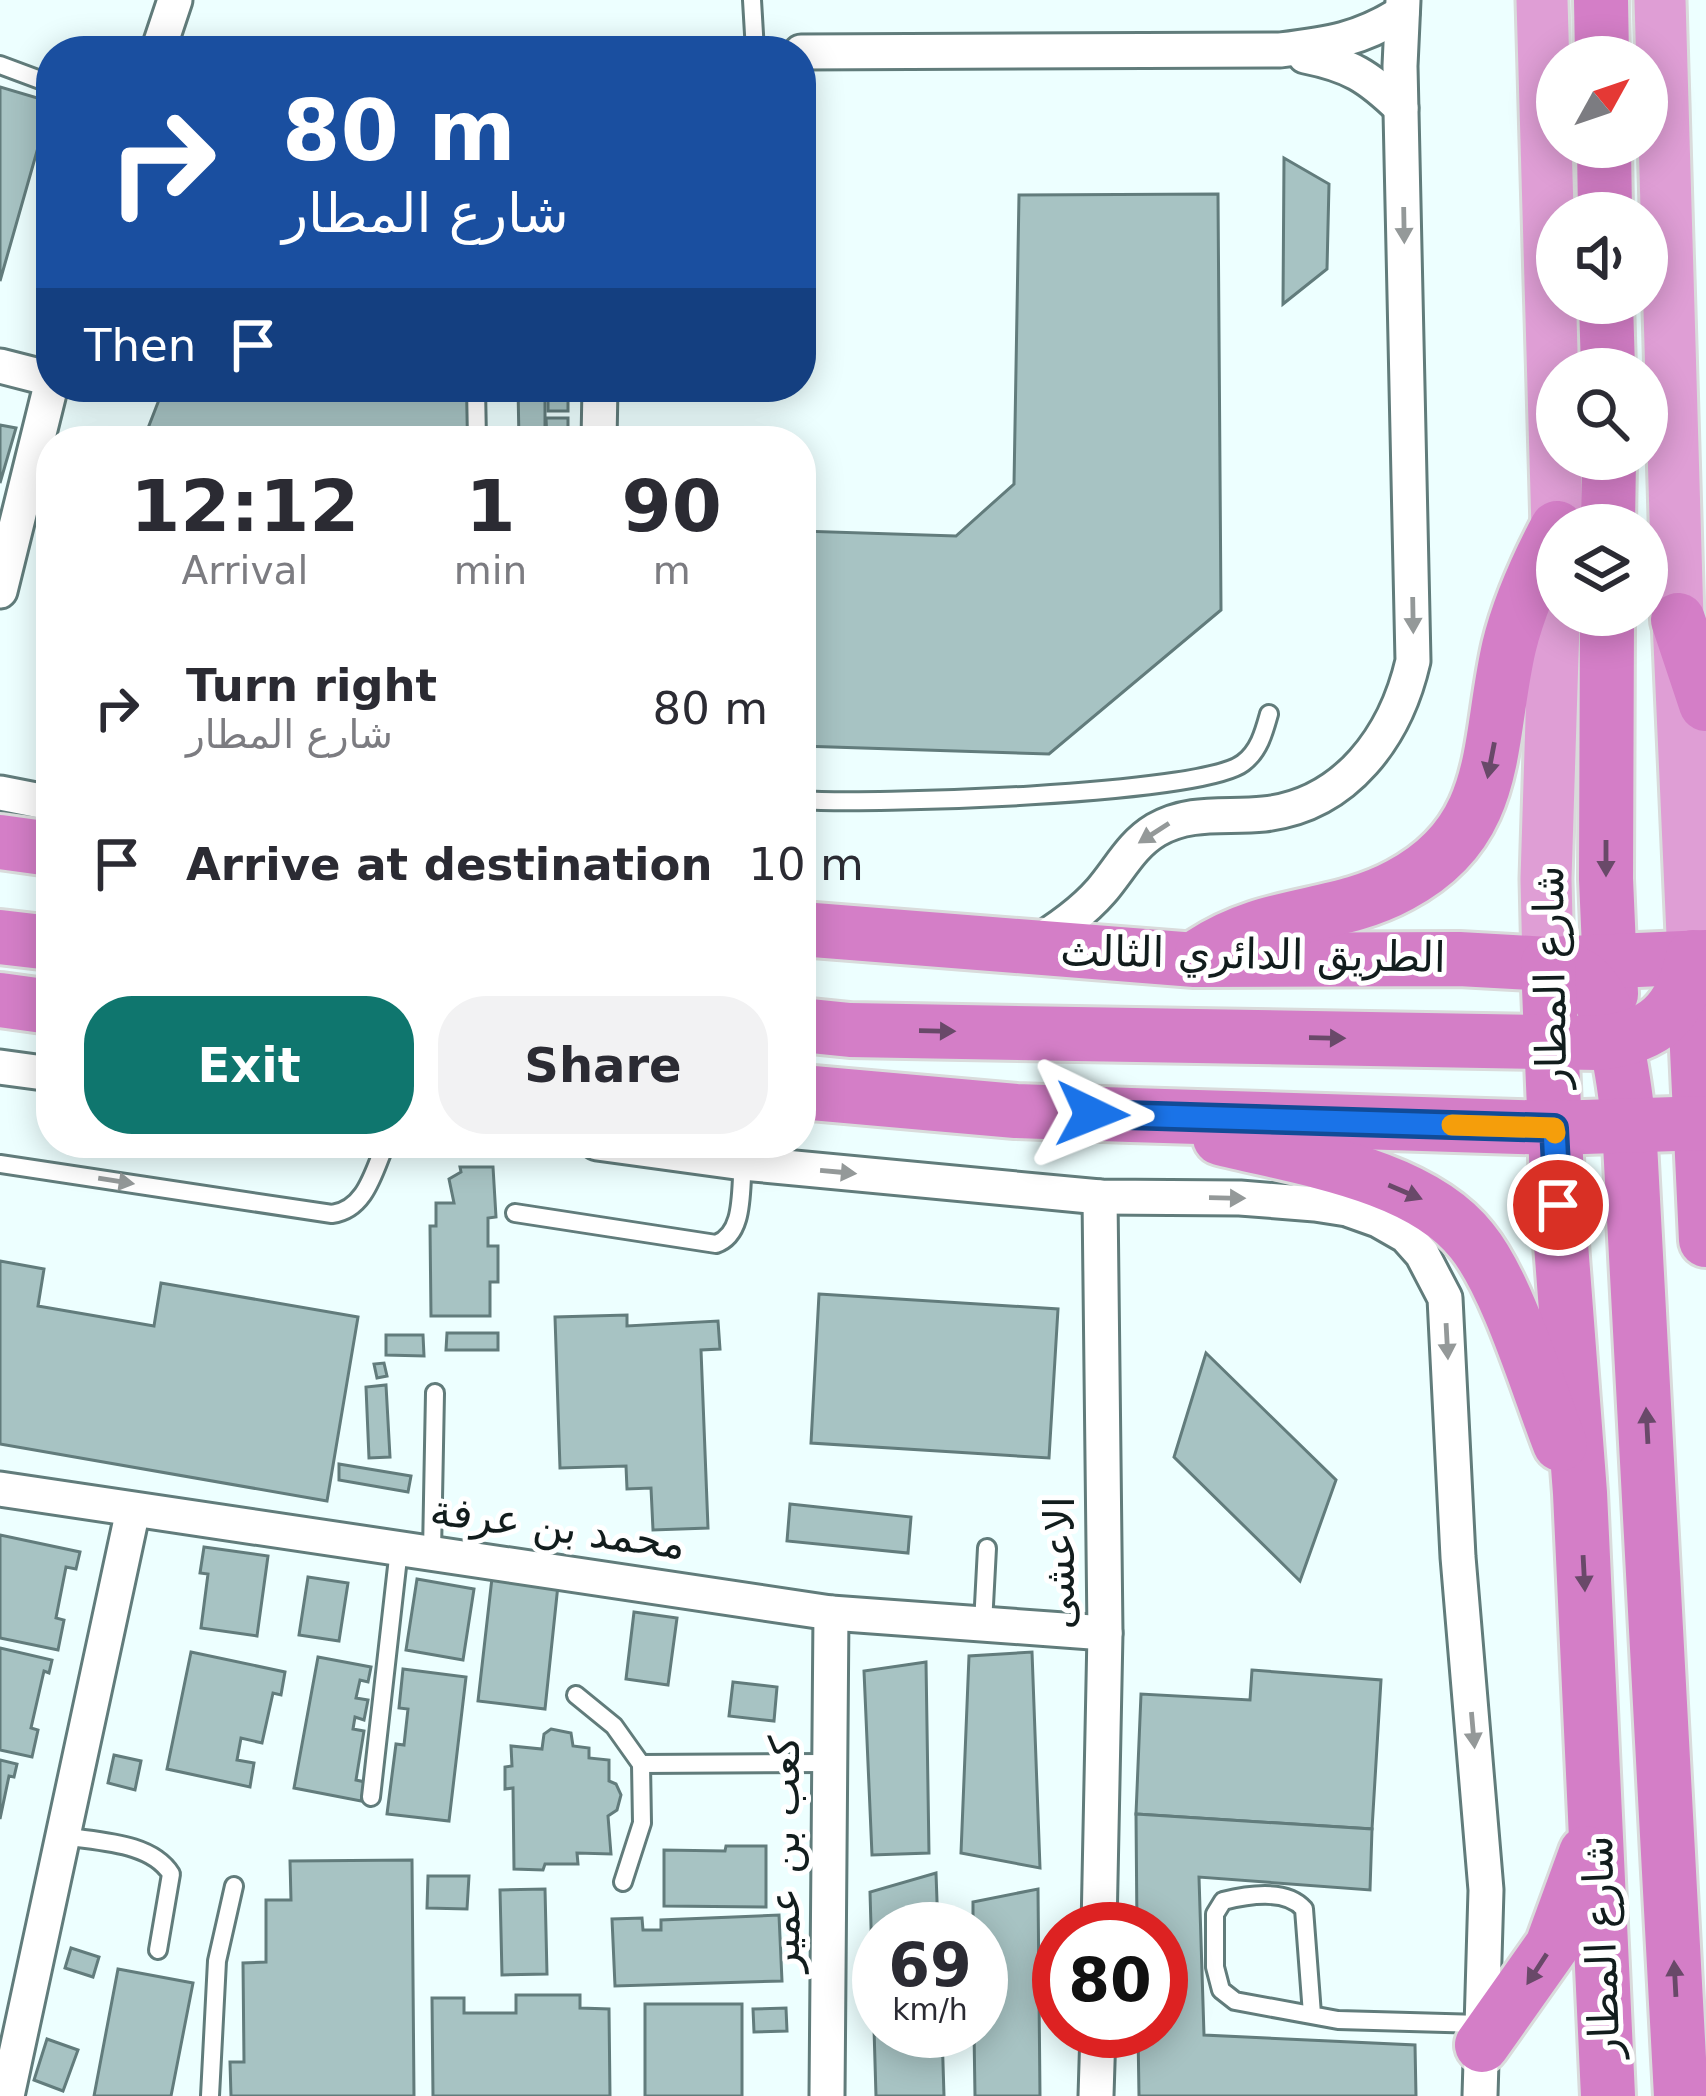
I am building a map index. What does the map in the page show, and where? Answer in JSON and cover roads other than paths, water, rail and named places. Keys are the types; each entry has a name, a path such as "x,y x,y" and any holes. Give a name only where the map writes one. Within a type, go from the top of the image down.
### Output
{"highway":[{"path":"1601,0 1602,36"},
{"path":"1195,960 1247,929 1381,894 1421,872 1459,837 1484,795 1510,641 1536,572"},
{"path":"1678,620 1706,704"},
{"path":"1607,636 1609,960 1636,1200 1681,2096"},
{"path":"0,842 36,847"},
{"name":"الطريق الدائري الثالث","path":"816,930 1195,960 1460,958 1548,964 1700,957"},
{"path":"0,937 36,942"},
{"path":"1700,957 1706,1240"},
{"path":"1554,1128 1574,1079 1667,1016 1700,957"},
{"path":"1548,964 1586,980 1655,1104 1671,1116 1703,1123"},
{"name":"شارع المطار","path":"1548,964 1558,1205 1580,1493 1607,2096"},
{"path":"0,1000 36,1005"},
{"path":"816,1027 1619,1045 1701,1040"},
{"path":"816,1092 1016,1111 1131,1115 1554,1128 1703,1123"},
{"path":"1131,1115 1374,1180 1417,1196 1457,1224 1488,1265 1580,1493"},
{"path":"1558,1205 1577,1181 1600,1174 1617,1180 1636,1200"},
{"path":"1481,2055 1552,1946 1596,1822"}],"main road":[{"name":"شارع المطار","path":"1542,0 1556,504"},
{"path":"1660,0 1678,620 1700,957"},
{"path":"1673,481 1706,433"},
{"name":"شارع المطار","path":"1548,964 1554,636"}],"street":[{"path":"163,36 175,0"},
{"path":"816,52 1280,50 1370,33 1402,6"},
{"path":"1028,947 1081,912 1136,845 1172,822 1192,816 1267,814 1340,784 1385,737 1404,701 1413,640 1402,6"},
{"path":"1280,50 1342,63 1371,79 1401,108"},
{"path":"0,366 36,377"},
{"path":"0,591 36,443"},
{"path":"0,793 36,800"},
{"path":"0,1067 36,1072"},
{"path":"706,1158 1100,1197 1315,1204 1347,1209 1406,1236 1423,1254 1445,1298 1458,1557 1486,1890 1481,2055"},
{"name":"الاعشى","path":"1100,1197 1105,1633 1100,1902"},
{"name":"محمد بن عرفة","path":"0,1489 831,1613 1105,1633"},
{"path":"7,2096 133,1510"},
{"name":"كعب بن عمير","path":"827,2096 831,1613"},
{"path":"1096,2096 1097,2058"}],"lane":[{"path":"752,0 754,36"},
{"path":"0,65 36,78"},
{"path":"816,800 868,802 1139,786 1213,777 1243,763 1261,741 1269,715"},
{"path":"0,1164 332,1214 352,1208 359,1200 379,1158"},
{"path":"515,1213 716,1244 735,1229 743,1163"},
{"path":"371,1797 416,1550 435,1394"},
{"path":"982,1624 988,1548"},
{"path":"576,1695 614,1726 641,1764 642,1822 623,1882"},
{"path":"641,1764 830,1763"},
{"path":"63,1836 162,1858 171,1874 158,1950"},
{"path":"210,2096 218,1961 235,1886"},
{"path":"1312,2014 1304,1909 1296,1900 1281,1897 1223,1901 1215,1914 1215,1967 1221,1990 1234,2001 1312,2014 1481,2055"}]}
